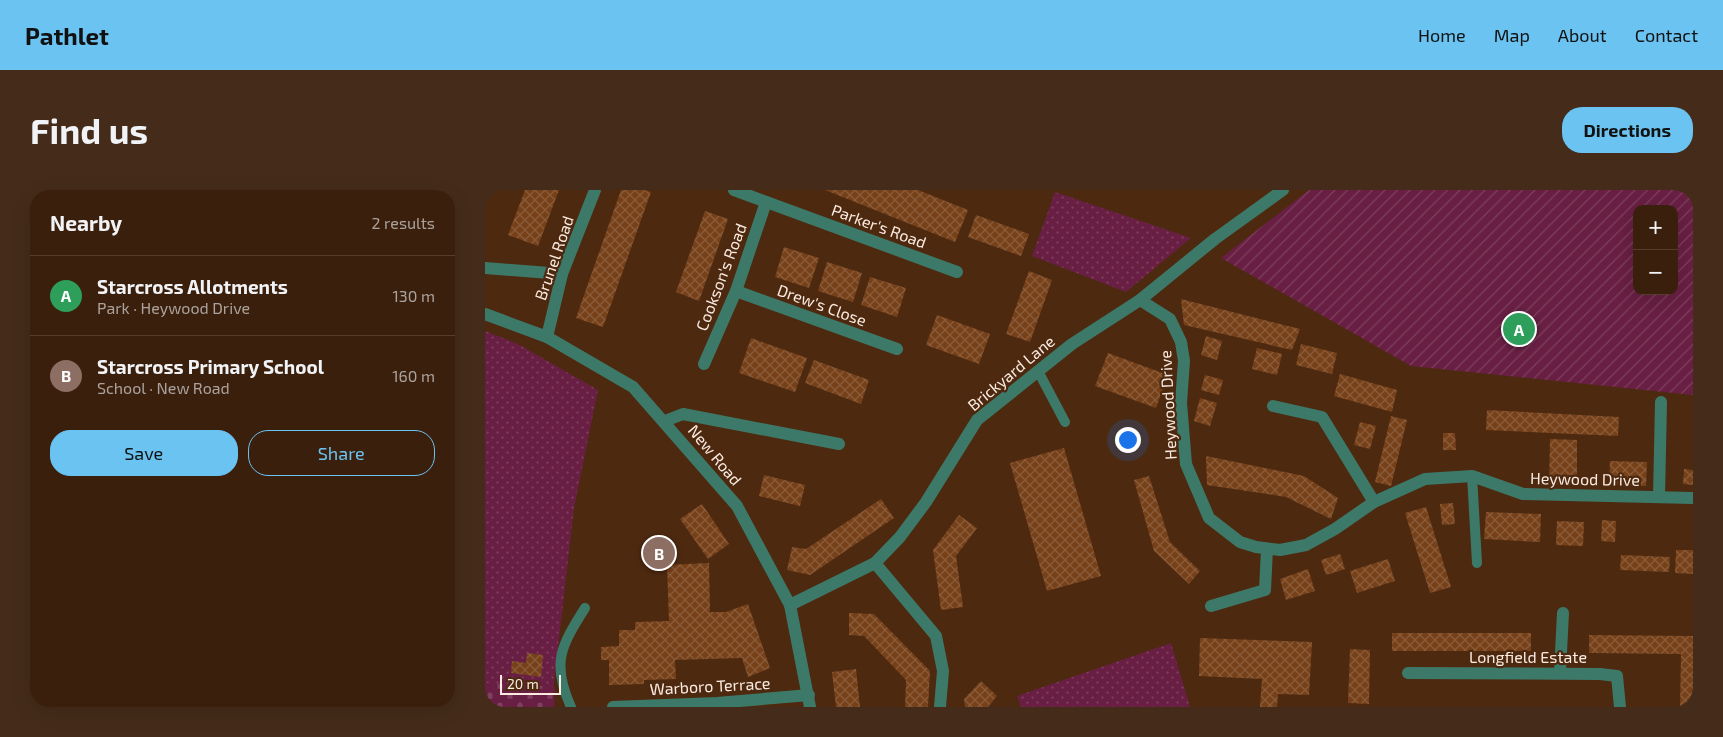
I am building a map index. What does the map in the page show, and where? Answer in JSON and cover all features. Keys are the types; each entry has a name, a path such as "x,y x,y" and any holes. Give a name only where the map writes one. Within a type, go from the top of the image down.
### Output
{"street":[{"name":"Brunel Road","path":"547,337 562,274 595,190"},
{"name":"Parker's Road","path":"734,190 957,272"},
{"name":"Brickyard Lane","path":"790,605 875,562 900,537 926,502 977,420 1072,344 1139,300 1215,239 1283,190"},
{"name":"Cookson's Road","path":"704,364 736,291 766,202"},
{"path":"485,268 562,274"},
{"name":"Drew's Close","path":"736,291 897,349"},
{"name":"Heywood Drive","path":"1139,300 1170,319 1181,342 1184,361 1181,403 1186,464 1209,518 1240,542 1280,550 1306,545 1335,529 1374,502 1425,479 1472,476 1523,494 1693,498"},
{"name":"New Road","path":"485,314 547,337 633,387 665,421 737,506 790,605 809,701"},
{"path":"1659,497 1661,402"},
{"path":"1273,406 1322,416 1374,502"},
{"path":"665,421 683,414 839,444"},
{"path":"1211,606 1265,590 1267,548"},
{"path":"875,562 936,636 943,671 940,707"},
{"path":"1559,672 1563,613"},
{"name":"Longfield Estate","path":"1408,672 1503,674 1559,672 1617,676 1620,707"},
{"name":"Warboro Terrace","path":"613,707 809,701"}],"lane":[{"path":"1038,371 1065,422"},
{"path":"1472,476 1477,563"},
{"path":"571,707 563,684 560,653 567,636 585,608"}],"green space":[{"path":"1309,190 1693,190 1693,395 1411,366 1221,258"},
{"path":"1055,192 1191,238 1126,292 1032,256"},
{"path":"485,331 518,344 598,390 574,508 553,691 485,686"},
{"path":"1171,643 1190,707 1021,707 1017,696"},
{"path":"485,683 555,687 554,707 485,707"}],"building":[{"path":"525,190 559,190 538,246 508,235"},
{"path":"621,190 644,190 651,192 603,327 576,318"},
{"path":"825,190 918,190 968,210 955,242"},
{"path":"705,211 728,219 699,301 676,292"},
{"path":"976,215 1029,234 1021,256 968,237"},
{"path":"784,247 819,258 809,288 775,277"},
{"path":"827,262 862,273 853,302 818,291"},
{"path":"1029,271 1052,280 1030,342 1006,334"},
{"path":"870,277 906,288 897,317 861,305"},
{"path":"1181,299 1300,329 1292,350 1184,325"},
{"path":"937,315 990,334 979,364 926,345"},
{"path":"1206,336 1222,341 1217,360 1201,355"},
{"path":"751,338 807,358 795,392 739,373"},
{"path":"1301,344 1337,353 1332,374 1296,365"},
{"path":"1257,348 1282,354 1277,375 1252,369"},
{"path":"1108,353 1168,375 1156,408 1095,386"},
{"path":"814,360 869,380 861,404 805,383"},
{"path":"1340,374 1397,390 1392,412 1334,396"},
{"path":"1205,375 1223,380 1219,395 1201,390"},
{"path":"1200,398 1217,403 1210,426 1194,421"},
{"path":"1487,410 1619,417 1618,436 1486,430"},
{"path":"1391,416 1407,420 1391,486 1375,482"},
{"path":"1360,422 1376,426 1370,449 1354,445"},
{"path":"1443,433 1455,433 1456,450 1443,450"},
{"path":"1550,439 1577,440 1577,485 1549,484"},
{"path":"1064,448 1101,576 1047,591 1010,463"},
{"path":"1206,456 1304,476 1338,498 1331,519 1286,497 1207,485"},
{"path":"1610,461 1647,462 1646,486 1609,485"},
{"path":"1684,469 1693,470 1693,485 1683,484"},
{"path":"764,475 805,485 800,506 759,496"},
{"path":"1149,476 1170,542 1200,571 1189,584 1154,551 1134,480"},
{"path":"881,499 894,518 810,575 787,570 792,547 806,549"},
{"path":"1453,503 1455,524 1442,525 1440,504"},
{"path":"702,504 729,544 708,559 680,519"},
{"path":"1426,507 1451,587 1430,593 1405,513"},
{"path":"1486,512 1541,514 1540,542 1484,539"},
{"path":"959,515 977,528 956,556 963,607 941,610 933,550"},
{"path":"1602,520 1616,521 1615,542 1601,541"},
{"path":"1557,521 1584,522 1583,546 1556,545"},
{"path":"1676,550 1693,550 1693,574 1675,573"},
{"path":"1340,554 1345,569 1326,575 1321,560"},
{"path":"1621,555 1670,557 1669,572 1620,570"},
{"path":"1388,559 1395,581 1357,593 1350,571"},
{"path":"709,563 710,612 726,612 748,604 770,668 748,677 742,658 675,660 676,679 644,680 644,684 609,685 609,660 601,660 601,647 619,646 619,630 635,630 635,622 669,621 667,565"},
{"path":"1308,569 1315,591 1286,600 1280,579"},
{"path":"849,613 874,614 930,671 928,707 905,707 906,680 864,636 849,635"},
{"path":"1392,633 1531,633 1531,651 1392,651"},
{"path":"1589,635 1693,636 1693,707 1680,707 1681,654 1589,653"},
{"path":"1200,638 1312,642 1309,695 1278,694 1277,707 1260,707 1262,679 1199,676"},
{"path":"1350,649 1370,650 1369,704 1348,703"},
{"path":"527,653 543,655 541,677 511,673 512,661 526,663"},
{"path":"856,669 860,707 836,707 832,672"},
{"path":"981,681 997,696 988,707 965,707 964,699"}],"place":[{"name":"Starcross Allotments","path":"1519,329"},
{"name":"Starcross Primary School","path":"659,553"}]}
